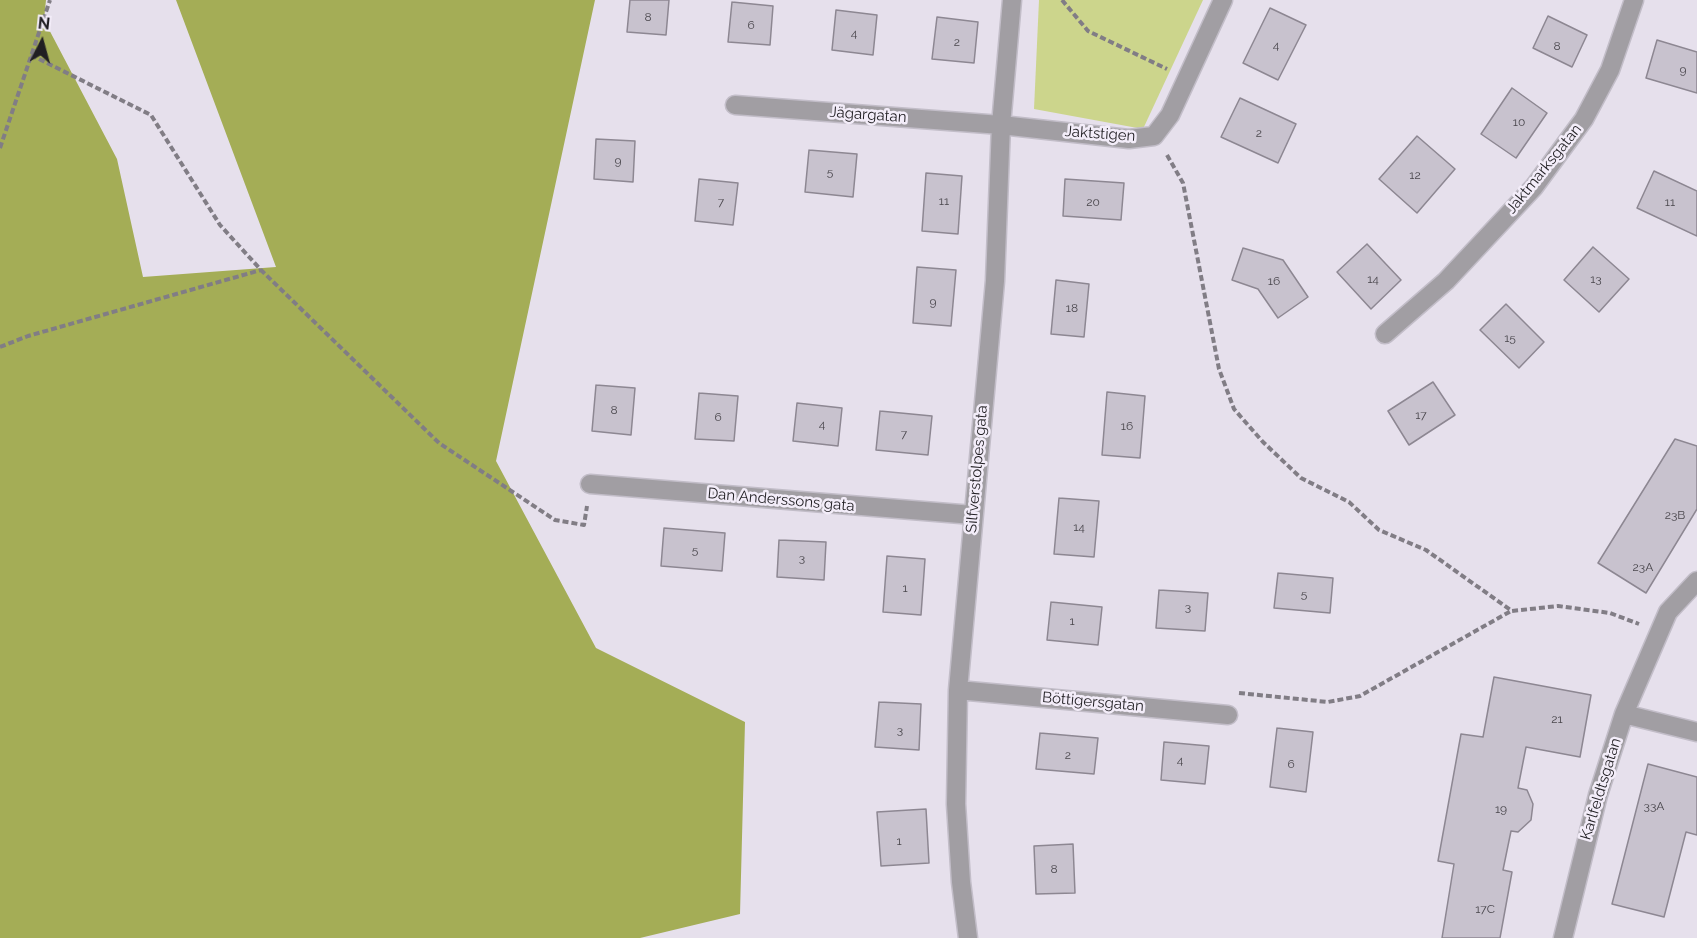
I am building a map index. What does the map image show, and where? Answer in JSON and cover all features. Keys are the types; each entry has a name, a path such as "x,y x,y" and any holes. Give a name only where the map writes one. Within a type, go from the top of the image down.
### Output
{"street":[{"name":"Silfverstolpes gata","path":"968,938 961,882 956,804 958,690 995,281 1001,125 1012,0"},
{"name":"Jaktstigen","path":"1001,125 1129,139 1154,136 1170,115 1223,0"},
{"name":"Jaktmarksgatan","path":"1385,334 1446,281 1542,177 1584,119 1610,70 1634,0"},
{"name":"Jägargatan","path":"735,105 1001,125"},
{"name":"Dan Anderssons gata","path":"590,484 973,515"},
{"name":"Karlfeldtsgatan","path":"1563,938 1595,806 1624,714 1668,612 1697,581"},
{"name":"Böttigersgatan","path":"958,690 1228,715"},
{"path":"1624,714 1697,732"}],"path":[{"path":"0,148 50,0"},
{"path":"1062,0 1088,31 1187,79"},
{"path":"31,55 151,115 220,225 261,270 439,443 555,520 584,525 590,484"},
{"path":"1154,136 1184,183 1219,369 1234,409 1263,442 1301,478 1349,502 1379,530 1426,550 1512,611"},
{"path":"0,347 28,336 261,270"},
{"path":"1237,693 1328,702 1360,696 1512,611 1558,606 1610,612 1660,631"}],"green space":[{"path":"0,0 46,0 44,20 117,159 143,277 276,267 176,0 595,0 496,461 596,648 745,722 740,914 640,938 0,938"},
{"path":"1039,0 1203,0 1143,129 1034,109"}],"building":[{"path":"630,0 669,0 666,35 627,32"},
{"path":"732,2 773,6 770,45 728,42"},
{"path":"1270,8 1306,25 1278,80 1243,63"},
{"path":"836,10 877,15 873,55 832,50"},
{"path":"1548,16 1587,35 1572,67 1533,48"},
{"path":"937,17 978,22 974,63 932,59"},
{"path":"1657,40 1697,52 1697,93 1646,78"},
{"path":"1512,88 1547,113 1516,158 1481,134"},
{"path":"1240,98 1296,124 1278,163 1221,137"},
{"path":"1417,136 1455,169 1417,213 1379,179"},
{"path":"596,139 635,141 633,182 594,179"},
{"path":"809,150 857,154 853,197 805,192"},
{"path":"1654,171 1697,191 1697,236 1637,208"},
{"path":"926,173 962,176 958,234 922,231"},
{"path":"699,179 738,183 733,225 695,221"},
{"path":"1065,179 1124,183 1121,220 1063,216"},
{"path":"1367,244 1401,280 1371,309 1337,272"},
{"path":"1593,247 1629,279 1599,312 1564,280"},
{"path":"1243,248 1283,260 1308,297 1278,318 1258,289 1232,280"},
{"path":"917,267 956,270 951,326 913,323"},
{"path":"1056,280 1089,284 1084,337 1051,334"},
{"path":"1506,304 1544,342 1519,368 1480,330"},
{"path":"1433,382 1455,415 1409,445 1388,411"},
{"path":"596,385 635,388 631,435 592,431"},
{"path":"1107,392 1145,396 1140,458 1102,455"},
{"path":"699,393 738,396 734,441 695,439"},
{"path":"797,403 842,408 838,446 793,441"},
{"path":"880,411 932,416 928,455 876,450"},
{"path":"1675,439 1697,446 1697,509 1646,593 1598,563"},
{"path":"1059,498 1099,501 1094,557 1054,554"},
{"path":"664,528 725,533 722,571 661,566"},
{"path":"779,540 826,542 824,580 777,577"},
{"path":"887,556 925,559 921,615 883,612"},
{"path":"1278,573 1333,578 1330,613 1274,608"},
{"path":"1159,590 1208,593 1205,631 1156,628"},
{"path":"1051,602 1102,607 1098,645 1047,640"},
{"path":"1494,677 1591,695 1580,757 1526,747 1518,788 1527,790 1533,804 1531,820 1518,832 1511,831 1503,870 1512,872 1500,938 1442,938 1454,864 1438,861 1461,734 1483,737"},
{"path":"879,702 921,704 919,750 875,747"},
{"path":"1277,728 1313,732 1306,792 1270,787"},
{"path":"1040,733 1098,738 1094,774 1036,769"},
{"path":"1164,742 1209,746 1205,784 1161,780"},
{"path":"1648,764 1697,777 1697,835 1686,832 1664,917 1612,904"},
{"path":"926,809 929,863 881,866 877,812"},
{"path":"1073,844 1075,893 1036,894 1034,846"}]}
